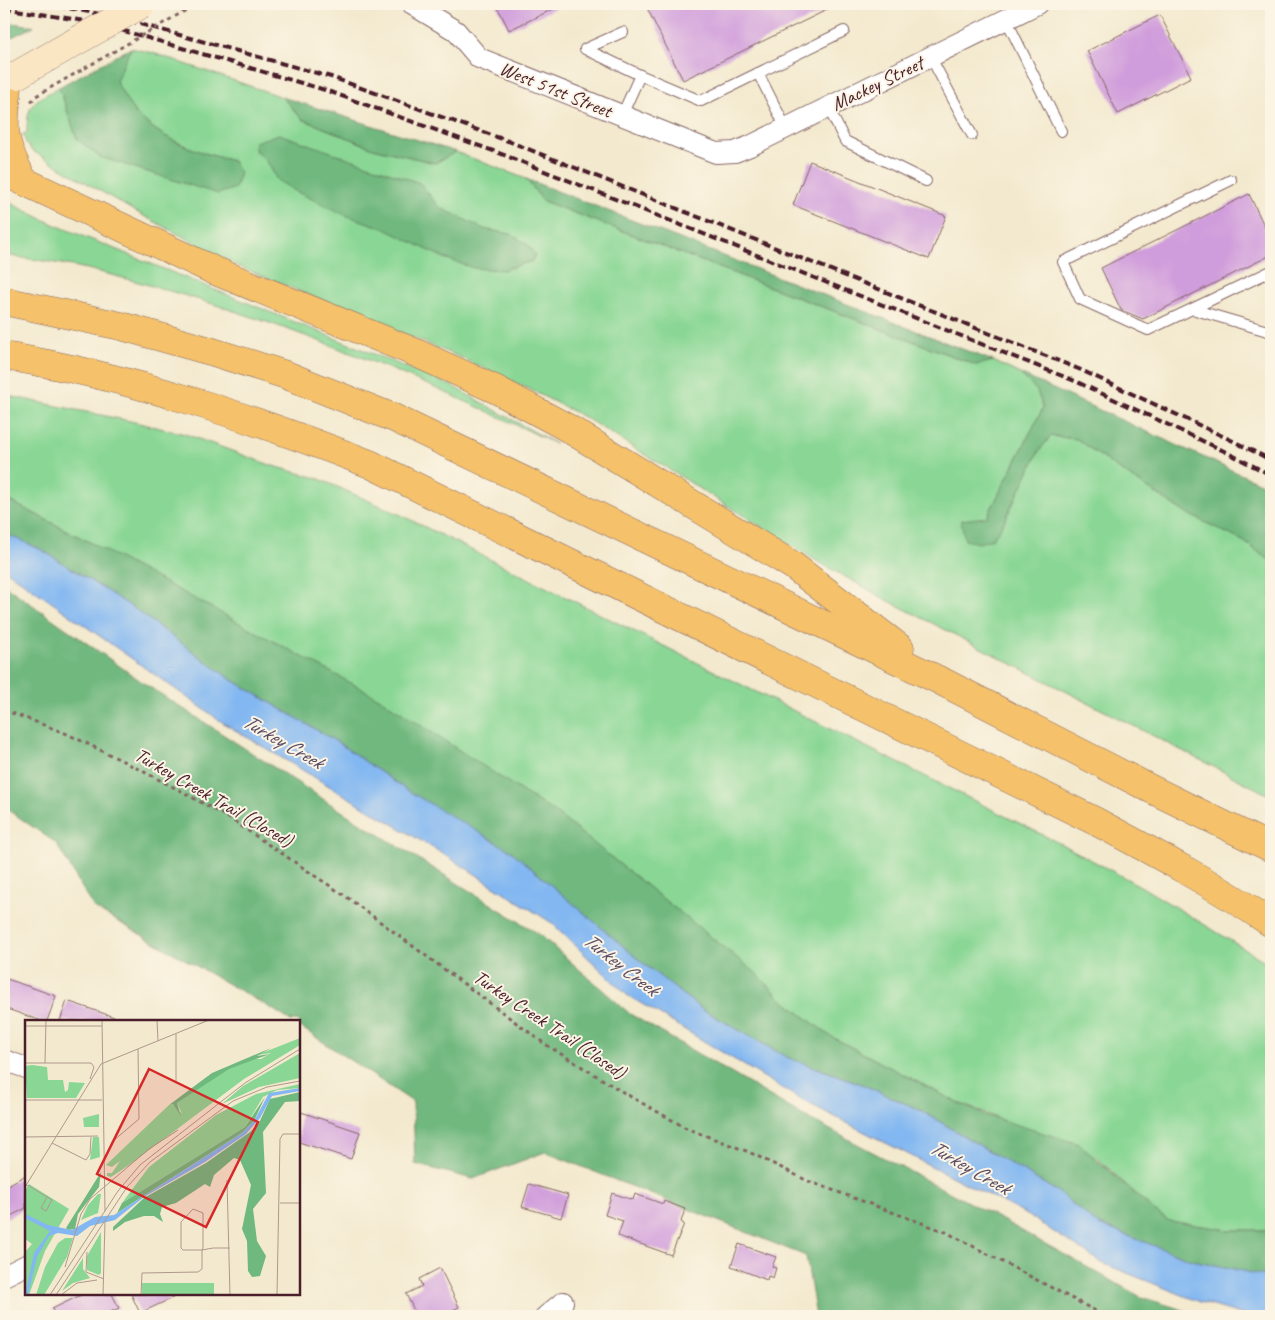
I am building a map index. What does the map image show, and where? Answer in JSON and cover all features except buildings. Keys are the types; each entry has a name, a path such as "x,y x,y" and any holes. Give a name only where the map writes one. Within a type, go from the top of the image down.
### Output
{"highway":[{"path":"13,77 4,113 5,132 11,155 13,177 213,270 414,352 497,390 566,427 792,565 943,682"},
{"path":"4,301 121,326 210,351 286,376 394,418 943,682 1151,789 1271,848"},
{"path":"4,356 91,374 196,401 370,464 1095,821 1241,902 1271,923"}],"main road":[{"path":"13,77 142,4"}],"street":[{"name":"West 51st Street","path":"411,4 456,31 479,58 716,153"},
{"name":"Mackey Street","path":"716,153 735,152 930,56 1011,12 1037,4"},
{"path":"4,1060 25,1068"},
{"path":"4,1276 25,1266"},
{"path":"546,1316 563,1302"}],"lane":[{"path":"1011,12 1061,131"},
{"path":"623,32 585,49 702,101 844,31"},
{"path":"930,56 972,134"},
{"path":"758,73 786,128"},
{"path":"622,115 640,75"},
{"path":"828,107 845,141 926,182"},
{"path":"1231,180 1063,262 1080,299 1148,330 1271,271"},
{"path":"1192,309 1271,332"}],"path":[{"path":"57,84 197,4"},
{"name":"Turkey Creek Trail (Closed)","path":"4,710 65,734 119,759 232,820 348,898 545,1044 626,1094 688,1129 749,1152 808,1181 946,1232 1105,1316"}],"green space":[{"path":"4,22 34,26 4,41"},
{"path":"131,48 153,53 282,97 302,119 373,148 435,163 456,152 526,179 543,201 976,365 993,361 1020,374 1037,391 1043,408 987,517 1002,526 1039,451 1050,436 1077,439 1184,512 1243,541 1271,561 1271,796 885,599 815,560 586,418 457,356 238,266 129,208 31,150 23,134 27,133 28,114 38,100 59,87 77,139 233,161 207,154 170,138 147,123 134,110 116,81"},
{"path":"131,48 116,81 131,107 147,123 170,138 207,154 233,161 240,173 235,188 218,194 100,157 77,139 59,87"},
{"path":"282,97 456,152 435,163 373,148 302,119"},
{"path":"279,134 420,183 439,207 484,229 511,234 527,244 535,255 532,261 503,270 473,268 444,258 383,228 345,215 295,191 277,180 268,163 255,150 255,142"},
{"path":"526,179 993,361 976,365 543,201"},
{"path":"4,200 53,224 450,385 556,444 389,368 275,325 159,288 100,272 64,264 4,255"},
{"path":"1020,374 1271,488 1271,561 1243,541 1184,512 1077,439 1051,436 1039,451 1002,526 992,539 979,543 965,540 961,520 987,517 1043,408 1037,391"},
{"path":"4,395 185,434 273,466 317,478 399,514 1067,847 1142,887 1271,965 1271,1230 1229,1230 1169,1221 1153,1210 1096,1157 956,1102 830,1036 784,1001 756,973 95,545 4,498"},
{"path":"4,498 379,698 557,814 756,973 784,1001 830,1036 956,1102 985,1115 1079,1144 1153,1210 1169,1221 1229,1230 1271,1230 1271,1277 1192,1260 1097,1224 1058,1192 920,1110 859,1083 786,1057 700,1008 644,964 405,789 337,742 229,678 132,607 42,550 4,533"},
{"path":"4,585 145,684 343,812 539,934 630,1014 804,1116 1002,1220 1141,1297 1203,1316 816,1316 806,1256 545,1152 473,1179 415,1164 413,1102 300,1027 300,1020 289,1020 94,908 56,843 4,807"}],"water":[{"name":"Turkey Creek","path":"4,533 42,550 132,607 229,678 337,742 405,789 511,851 644,964 700,1008 786,1057 859,1083 920,1110 1058,1192 1097,1224 1192,1260 1271,1277 1271,1316 1247,1316 1200,1302 1102,1263 1029,1216 800,1099 627,995 552,923 450,858 225,724 4,569"}],"railway":[{"path":"46,4 111,16 331,77 508,141 1081,370 1271,460"},
{"path":"4,8 97,23 325,90 499,153 1075,381 1271,475"}]}
